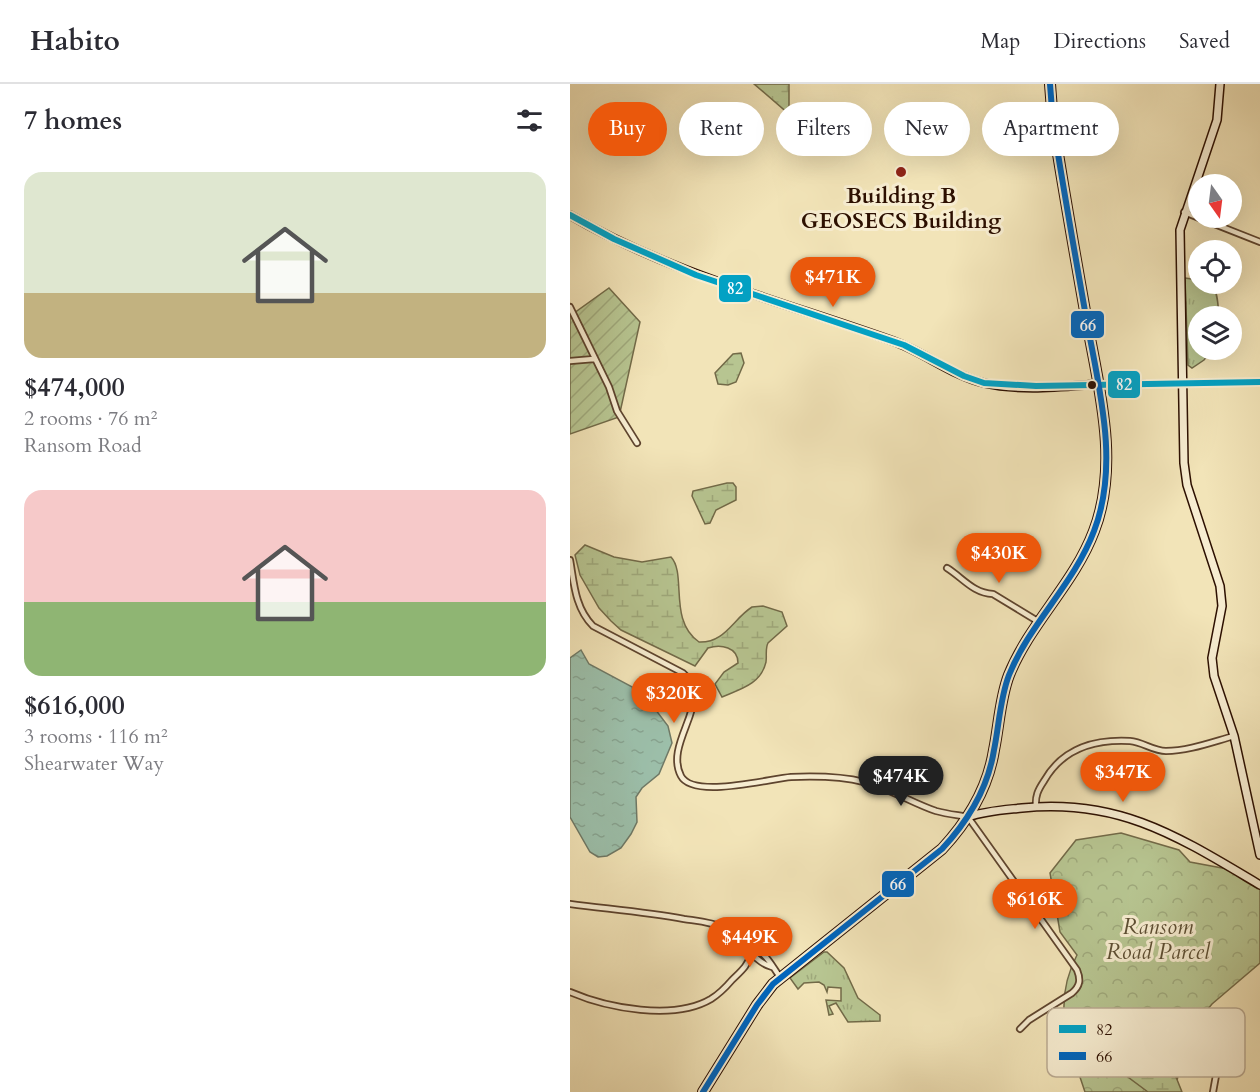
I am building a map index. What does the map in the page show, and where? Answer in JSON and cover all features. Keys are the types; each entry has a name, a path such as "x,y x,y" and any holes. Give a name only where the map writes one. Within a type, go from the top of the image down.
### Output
{"highway":[{"path":"704,1092 757,1005 780,977 942,849 968,817 980,796 994,754 1008,678 1027,639 1082,558 1094,530 1104,496 1105,441 1098,384 1056,147 1050,84"}],"main road":[{"path":"1220,84 1217,120 1184,212 1180,252 1185,472 1220,586 1222,606 1212,667 1234,736 1260,855"},
{"path":"570,215 614,239 686,271 898,343 974,380 1020,387 1098,384"},
{"path":"968,817 982,812 1036,807 1085,807 1137,820 1185,840 1260,885"}],"street":[{"path":"1184,212 1260,242"},
{"path":"570,307 609,387 617,411 637,443"},
{"path":"570,361 594,359"},
{"path":"1098,384 1260,382"},
{"path":"570,560 578,603 585,618 604,632 683,673 692,683 695,701 685,724 678,764 681,776 687,783 703,787 790,777 827,777 864,782 935,810 968,817 1071,961 1080,979 1078,987 1072,993 1048,1008"},
{"path":"948,568 970,586 984,593 993,594 1040,622"},
{"path":"1036,807 1037,794 1048,772 1063,756 1078,747 1131,741 1163,751 1179,750 1234,736"},
{"path":"570,904 627,909 718,925 735,934 747,946 751,954 772,967 780,977"},
{"path":"747,946 754,947 771,961 772,967"},
{"path":"570,992 618,1007 687,1008 720,993 746,966 751,954"},
{"path":"1020,1029 1047,1009"},
{"path":"1213,1092 1216,1077"}],"green space":[{"path":"754,84 789,84 789,102 776,103"},
{"path":"1185,278 1188,278 1188,294 1217,294 1218,306 1188,306 1188,360 1204,360 1192,368 1188,365"},
{"path":"609,288 640,322 619,417 570,434 570,316"},
{"path":"741,353 744,363 736,382 728,385 718,384 715,373 733,354"},
{"path":"733,483 736,487 736,500 716,510 710,523 705,524 692,496 693,491"},
{"path":"585,545 614,557 642,562 671,557 678,574 684,622 699,642 716,639 752,607 763,606 782,612 787,626 768,643 766,662 760,676 749,685 722,697 715,684 724,672 738,663 732,650 718,646 708,648 695,666 621,630 599,608 580,575 575,555"},
{"name":"Ransom Road Parcel","path":"1121,833 1179,850 1190,862 1238,871 1260,886 1260,963 1209,1008 1064,1008 1069,973 1077,955 1060,932 1050,873 1076,840"},
{"path":"827,952 844,968 858,998 880,1015 880,1021 848,1022 836,1003 829,1006 833,1014 829,1015 826,1000 841,1001 841,988 828,987 827,992 824,985 819,982 804,983 798,989 790,978"},
{"name":"Ransom Road Parcel","path":"1080,1077 1178,1077 1175,1092 1085,1092"},
{"path":"1128,1077 1176,1077 1182,1092 1148,1092"}],"water":[{"path":"581,650 589,664 638,690 649,701 668,726 672,743 659,774 642,788 636,797 637,822 631,834 621,848 607,856 598,857 590,852 570,817 570,658"}],"transit line":[{"name":"66","path":"703,1092 757,1005 773,984 942,849 960,827 976,803 987,778 1009,675 1028,638 1075,569 1094,531 1102,504 1106,477 1104,421 1053,123 1050,84"},
{"name":"82","path":"570,215 614,239 696,275 904,345 964,376 984,383 1036,386 1260,382"}],"place":[{"name":"Building B GEOSECS Building","path":"901,172"}]}
